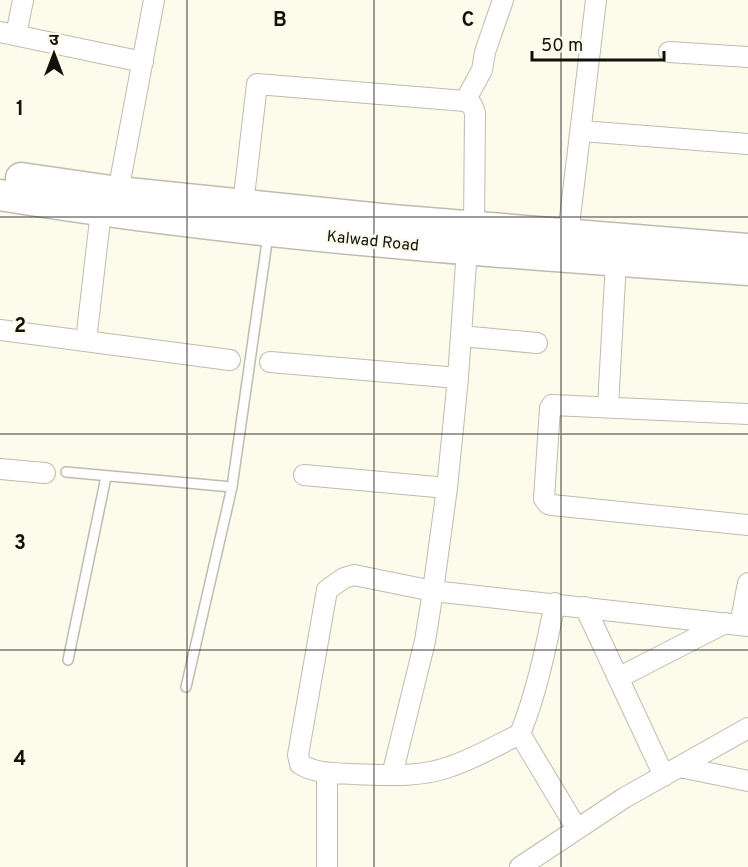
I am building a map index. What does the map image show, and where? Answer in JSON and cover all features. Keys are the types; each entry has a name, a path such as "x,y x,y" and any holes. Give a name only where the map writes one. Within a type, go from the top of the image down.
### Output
{"main road":[{"name":"Kalwad Road","path":"0,175 110,202 269,230 471,238 568,234 748,249"},
{"name":"Kalwad Road","path":"0,195 110,202 243,205 616,261 748,270"}],"street":[{"path":"22,0 8,34 142,62"},
{"path":"86,341 110,202 154,0"},
{"path":"465,101 482,70 485,52 503,0"},
{"path":"568,234 596,0"},
{"path":"669,52 748,57"},
{"path":"243,205 257,84 465,101 472,105 475,113 471,238 447,488 425,641 392,775"},
{"path":"582,131 748,144"},
{"path":"608,407 616,261"},
{"path":"0,330 230,360"},
{"path":"461,336 537,343"},
{"path":"270,362 458,378"},
{"path":"748,414 551,406 544,499 548,504 748,525"},
{"path":"0,469 45,472"},
{"path":"304,475 447,488"},
{"path":"555,603 529,713 520,734 449,767 419,774 327,773 300,764 298,755 327,590 344,578 354,575 433,591 555,603 738,624"},
{"path":"738,624 748,583"},
{"path":"585,607 618,678 672,771"},
{"path":"618,678 738,624"},
{"path":"520,867 624,798 748,728"},
{"path":"520,734 577,829"},
{"path":"672,771 748,781"},
{"path":"327,773 327,867"}],"lane":[{"path":"186,687 232,488 269,230"},
{"path":"66,472 232,488"},
{"path":"68,660 106,477"}]}
